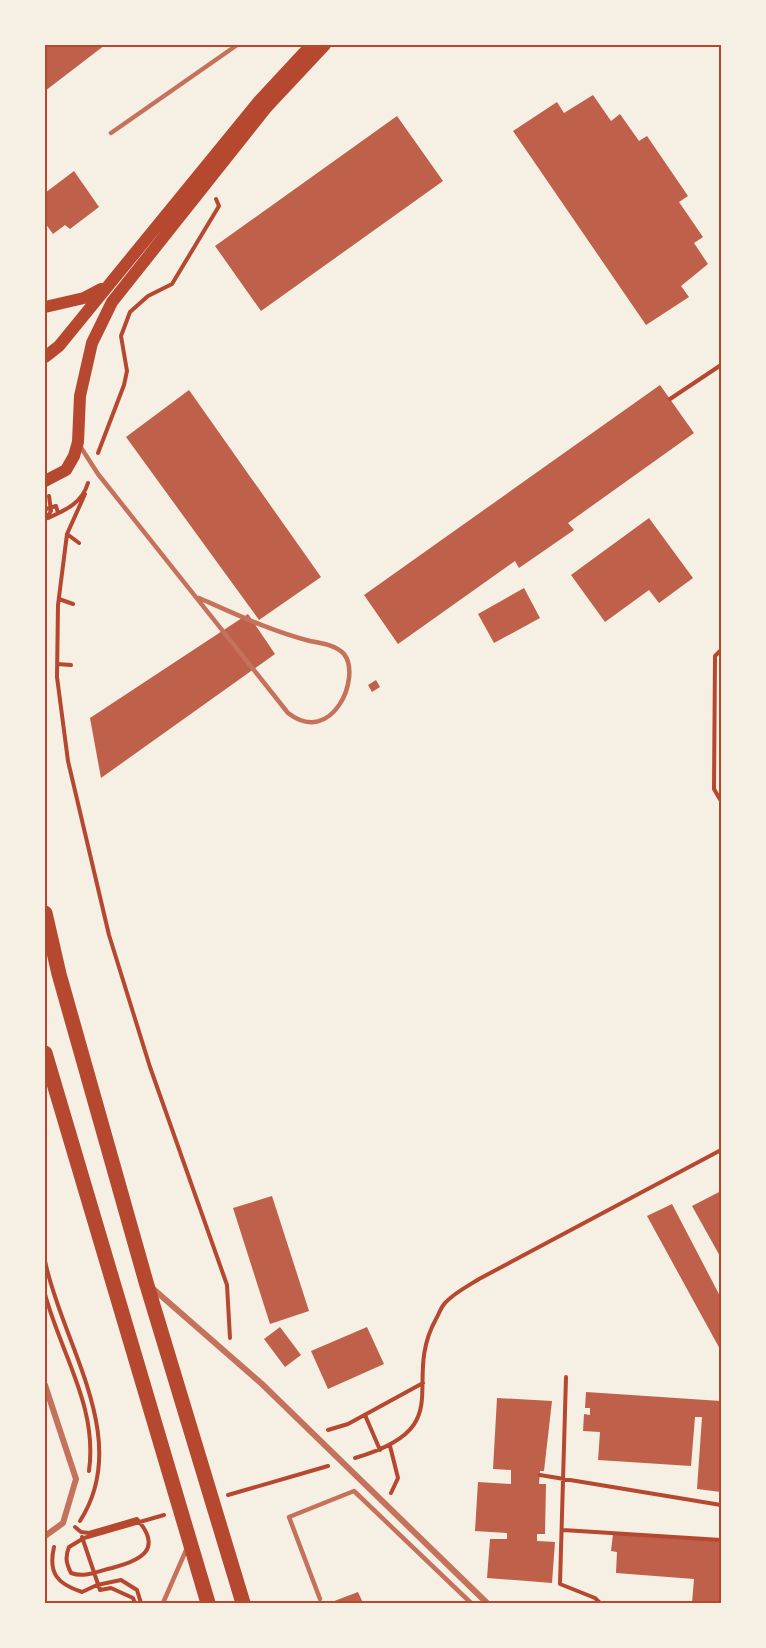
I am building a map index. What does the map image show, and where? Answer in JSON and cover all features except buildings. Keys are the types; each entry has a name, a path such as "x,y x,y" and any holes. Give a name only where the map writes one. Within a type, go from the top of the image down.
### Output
{"main road":[{"path":"45,357 59,346 104,287 259,101 311,45"},
{"path":"45,481 55,478 66,470 78,442 80,396 92,343 112,302 266,108 326,45"},
{"path":"45,307 84,298 104,287"},
{"path":"45,913 59,974 146,1282 243,1603"},
{"path":"45,1053 208,1603"}],"street":[{"path":"146,1282 231,1357 487,1603"},
{"path":"45,1385 76,1479 63,1523 45,1536"}],"lane":[{"path":"111,133 237,45"},
{"path":"78,442 92,465 288,713 305,722 321,722 339,707 346,691 348,668 344,655 332,646 293,637 199,598"},
{"path":"320,1599 289,1517 354,1491 471,1603"},
{"path":"164,1603 190,1542"}],"path":[{"path":"219,206 172,284 148,296 130,312 121,336 127,371 124,385 106,437 92,465 85,494 67,534 59,599 57,663 68,761 109,935 150,1067 227,1285 231,1357"},
{"path":"670,399 721,365"},
{"path":"46,519 72,507 85,494"},
{"path":"46,519 52,507 50,501"},
{"path":"45,509 56,506 58,513"},
{"path":"67,534 79,543"},
{"path":"59,599 73,604"},
{"path":"721,650 715,656 714,778 714,789 721,801"},
{"path":"57,663 71,666"},
{"path":"370,1454 390,1446 419,1420 423,1406 425,1351 430,1329 449,1300 479,1279 721,1150"},
{"path":"45,1261 51,1292 96,1408 98,1476 86,1511 76,1527"},
{"path":"566,1377 560,1584 595,1598 600,1603"},
{"path":"313,1435 365,1415 424,1383"},
{"path":"365,1415 380,1450"},
{"path":"384,1502 399,1478 390,1446"},
{"path":"540,1475 721,1505"},
{"path":"81,1532 89,1533 137,1519 148,1532 150,1543 144,1555 135,1562"},
{"path":"63,1523 76,1527 81,1532 100,1590 111,1588 133,1598 135,1603"},
{"path":"563,1530 721,1540"}]}
